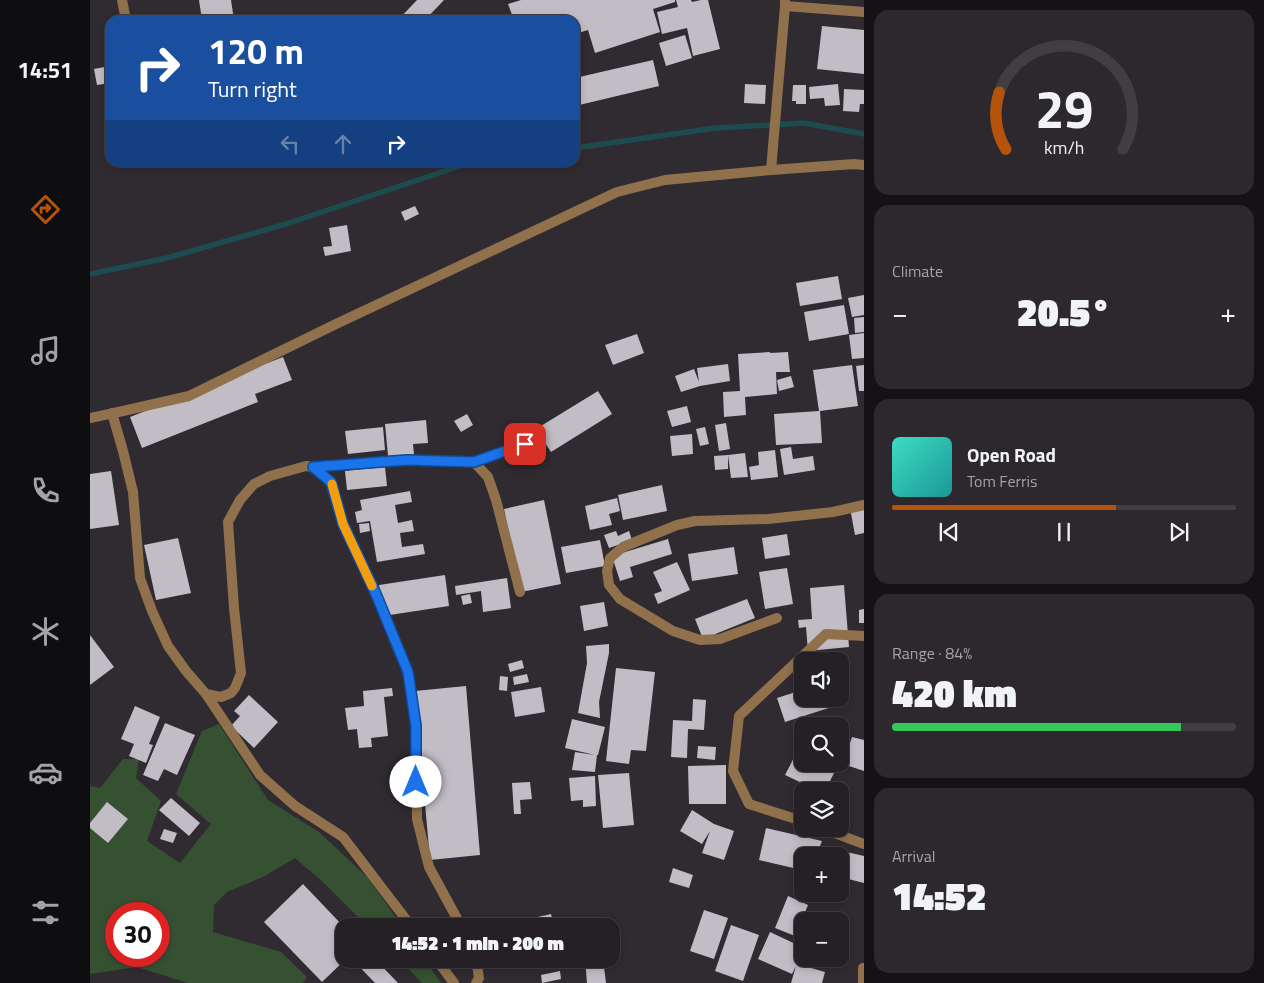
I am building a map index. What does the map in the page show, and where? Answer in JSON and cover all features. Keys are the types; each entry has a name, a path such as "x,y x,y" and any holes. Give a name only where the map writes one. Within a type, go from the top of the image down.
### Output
{"street":[{"path":"122,0 125,15"},
{"path":"771,170 785,3 864,12"},
{"path":"90,418 189,396 336,324 617,192 665,180 854,164 864,166"},
{"path":"112,413 133,492 140,578 168,646 206,694 260,775 295,806 343,837 405,918"},
{"path":"206,694 221,698 231,693 241,673 228,522 240,500 254,484 270,476 306,466 407,460 474,462 525,444"},
{"path":"474,462 488,477 496,500 520,592"},
{"path":"313,467 331,482 343,524 376,594 408,672 416,726 417,819 429,866 457,918"},
{"path":"777,618 720,640 700,640 673,631 620,599 610,585 607,571 610,558 623,547 677,526 696,521 768,519 834,512 864,505"},
{"path":"794,818 749,804 733,771 740,716 826,634 864,636"},
{"path":"845,837 864,844"},
{"path":"443,968 454,983"},
{"path":"476,983 478,978 477,968"},
{"path":"863,968 863,983"}],"green space":[{"path":"219,724 268,800 319,832 367,877 396,918 359,918 324,883 295,858 263,877 227,892 214,905 213,932 281,952 307,977 303,983 188,983 137,967 90,974 90,786 100,788 123,759 139,759 136,778 161,801 147,841 180,863 211,824 176,794 202,731"},
{"path":"408,968 430,968 441,983 422,983"}],"building":[{"path":"199,0 231,0 233,15 201,15"},
{"path":"417,0 444,0 430,15 403,15"},
{"path":"521,0 675,0 675,2 653,9 660,32 595,53 588,30 580,32 580,15 512,15 508,4"},
{"path":"676,0 691,0 692,2 708,0 720,49 693,56 687,28 662,34 657,12 678,7"},
{"path":"822,26 864,30 864,74 817,69"},
{"path":"685,35 692,58 666,66 659,43"},
{"path":"653,60 659,86 580,105 580,77"},
{"path":"105,67 105,84 97,85 94,69"},
{"path":"745,84 766,85 765,104 744,103"},
{"path":"838,84 840,105 825,106 824,98 810,99 809,87"},
{"path":"793,85 806,85 806,104 796,104 796,101 792,101"},
{"path":"844,89 864,90 864,104 860,104 859,112 843,111"},
{"path":"415,206 419,214 405,221 401,212"},
{"path":"347,225 351,251 325,256 323,247 332,246 329,228"},
{"path":"838,276 842,299 800,306 796,283"},
{"path":"864,295 864,315 852,317 848,298"},
{"path":"844,305 849,334 809,341 804,312"},
{"path":"864,317 864,332 855,333 854,318"},
{"path":"864,333 864,358 852,359 849,335"},
{"path":"637,334 644,353 613,365 605,345"},
{"path":"788,352 790,372 776,372 777,394 745,397 746,415 724,417 723,392 740,391 738,354"},
{"path":"283,357 292,380 255,394 258,402 142,448 130,417"},
{"path":"728,364 730,381 700,386 681,392 675,376 694,369 699,382 697,368"},
{"path":"852,365 858,406 820,411 822,443 776,445 774,414 819,411 813,370"},
{"path":"864,365 864,391 859,391 856,366"},
{"path":"791,376 794,387 779,391 777,380"},
{"path":"598,391 612,414 551,452 536,429"},
{"path":"687,406 691,422 672,427 667,411"},
{"path":"467,414 473,425 461,432 454,421"},
{"path":"426,420 428,443 413,444 414,454 388,456 385,424"},
{"path":"726,423 730,449 719,451 715,425"},
{"path":"383,427 385,450 348,454 345,431"},
{"path":"705,427 709,444 700,446 696,429"},
{"path":"692,434 693,454 672,456 670,436"},
{"path":"791,447 793,459 813,456 815,470 784,475 780,449"},
{"path":"775,450 778,477 751,480 749,467 759,465 758,452"},
{"path":"745,453 748,477 731,478 728,455"},
{"path":"728,455 728,469 715,470 714,456"},
{"path":"385,467 387,486 347,490 345,471"},
{"path":"111,471 119,525 90,529 90,474"},
{"path":"662,485 667,511 623,520 618,495"},
{"path":"410,491 412,502 395,505 398,523 412,520 414,531 400,533 402,547 423,544 425,554 377,562 370,521 357,523 355,512 362,510 360,500"},
{"path":"617,498 620,511 609,514 612,525 590,530 585,506"},
{"path":"544,500 561,584 521,592 504,509"},
{"path":"864,506 864,533 855,535 850,508"},
{"path":"369,523 370,531 360,533 359,524"},
{"path":"616,531 618,536 629,531 632,540 609,548 604,535"},
{"path":"787,534 790,555 765,559 762,538"},
{"path":"178,538 191,593 156,600 144,545"},
{"path":"668,539 672,554 630,567 633,577 620,581 612,556"},
{"path":"600,540 605,566 566,573 561,547"},
{"path":"734,547 738,574 692,581 688,554"},
{"path":"677,562 690,590 658,604 654,594 662,591 653,572"},
{"path":"787,568 793,604 765,609 759,572"},
{"path":"445,575 449,606 383,616 379,585"},
{"path":"507,578 511,608 483,612 481,591 456,595 455,586"},
{"path":"844,585 849,647 808,651 806,627 799,628 798,620 812,619 810,588"},
{"path":"470,594 472,603 463,605 461,596"},
{"path":"747,599 755,618 703,639 695,619"},
{"path":"604,602 608,626 584,631 580,606"},
{"path":"864,609 864,623 859,623 859,610"},
{"path":"90,635 114,667 90,685"},
{"path":"609,644 609,653 599,702 600,718 578,713 587,663 586,646"},
{"path":"522,660 524,668 510,672 508,664"},
{"path":"616,668 655,672 646,751 631,750 629,764 606,761"},
{"path":"527,674 529,682 514,685 513,677"},
{"path":"500,676 508,677 507,691 499,690"},
{"path":"466,686 480,855 430,860 415,691"},
{"path":"541,687 545,712 515,717 511,692"},
{"path":"392,688 393,696 384,697 388,736 371,738 372,747 359,748 357,729 348,730 345,708 364,706 363,691"},
{"path":"794,693 794,707 832,707 801,717 794,717 794,719 785,722 777,698"},
{"path":"249,695 278,722 254,748 231,726 240,716 234,711"},
{"path":"693,699 706,700 704,730 688,729 687,758 671,757 673,720 692,721"},
{"path":"135,706 160,717 149,744 153,745 146,763 129,756 134,744 121,739"},
{"path":"572,719 605,727 597,755 595,772 572,770 575,752 595,755 565,748"},
{"path":"165,723 195,735 177,775 164,769 158,781 143,775"},
{"path":"852,737 864,740 864,771 849,766 849,746"},
{"path":"698,746 716,747 715,760 697,758"},
{"path":"794,758 794,772 834,772 830,782 800,782 785,775"},
{"path":"726,765 726,804 689,804 688,766"},
{"path":"629,773 634,825 603,828 598,775"},
{"path":"595,776 596,806 583,807 583,800 571,801 569,778"},
{"path":"530,782 532,799 520,800 521,814 514,814 512,783"},
{"path":"171,798 200,823 189,836 159,810"},
{"path":"107,802 128,819 108,843 90,828 90,823"},
{"path":"692,810 714,824 734,831 724,860 702,853 710,831 702,844 680,831"},
{"path":"766,828 794,834 794,837 805,837 822,841 820,846 824,847 794,847 794,868 759,860"},
{"path":"164,829 177,833 173,843 160,839"},
{"path":"849,853 864,856 864,883 849,879"},
{"path":"673,868 693,875 689,888 669,882"},
{"path":"303,884 335,918 335,968 337,968 322,982 264,922"},
{"path":"788,896 794,899 794,902 801,902 808,905 805,912 794,912 794,936 775,928"},
{"path":"704,910 728,918 714,959 690,951"},
{"path":"551,914 552,918 533,918"},
{"path":"731,925 759,935 743,981 715,971"},
{"path":"770,932 794,943 796,967 792,974 758,959"},
{"path":"796,967 808,967 825,972 822,983 791,983"},
{"path":"361,968 384,968 398,983 375,983"},
{"path":"586,968 604,968 606,983 587,983"},
{"path":"560,971 561,979 542,983 541,975"}],"waterway":[{"path":"580,147 716,128 804,123 864,134"},
{"path":"90,274 167,258 286,224 457,167"}],"slow traffic":[{"path":"332,484 343,524 372,586"}],"route":[{"path":"416,782 416,726 408,672 376,594 343,524 331,482 313,467 407,460 474,462 525,444"}]}
